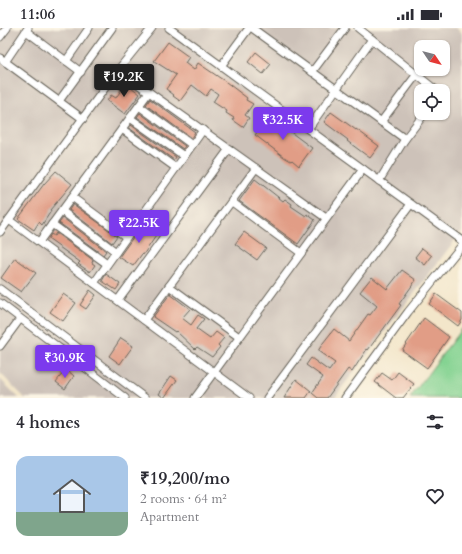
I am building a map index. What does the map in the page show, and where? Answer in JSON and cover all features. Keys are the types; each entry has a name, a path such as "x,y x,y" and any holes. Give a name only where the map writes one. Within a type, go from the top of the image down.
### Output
{"street":[{"path":"0,36 7,28"},
{"path":"66,61 89,28"},
{"path":"59,101 112,28"},
{"path":"0,232 118,70 152,28"},
{"path":"169,28 462,241"},
{"path":"221,66 249,28"},
{"path":"252,28 405,139"},
{"path":"312,72 345,28"},
{"path":"358,28 414,72"},
{"path":"81,72 27,29 2,60 83,119"},
{"path":"308,129 372,39"},
{"path":"118,70 326,218"},
{"path":"381,122 416,76"},
{"path":"419,76 429,84"},
{"path":"39,242 149,92"},
{"path":"139,106 192,145"},
{"path":"130,118 184,156"},
{"path":"379,180 405,139 420,120"},
{"path":"122,129 176,168"},
{"path":"94,282 202,130"},
{"path":"118,300 229,149"},
{"path":"144,320 256,168"},
{"path":"195,398 363,169"},
{"path":"72,197 126,237"},
{"path":"232,202 301,254"},
{"path":"267,398 411,204"},
{"path":"62,211 116,252"},
{"path":"9,220 249,398"},
{"path":"52,224 107,264"},
{"path":"345,398 408,312 462,245"},
{"path":"169,286 239,337"},
{"path":"0,289 145,398"},
{"path":"0,304 125,398"},
{"path":"0,346 20,318"},
{"path":"93,374 100,364"}],"shaded area":[{"path":"0,28 457,28 462,33 462,231 334,398 25,398 0,373"},
{"path":"0,379 19,398 0,398"}],"green space":[{"path":"462,328 462,398 410,398"}],"building":[{"path":"168,42 189,57 185,63 194,70 198,63 226,82 247,98 246,100 253,104 245,115 249,118 243,127 233,120 234,118 226,113 227,111 213,102 218,94 211,89 206,96 192,85 180,101 166,89 176,75 154,61"},
{"path":"256,52 271,64 263,74 248,62"},
{"path":"122,80 140,94 125,114 107,101 111,95 116,98 121,90 117,87"},
{"path":"150,99 195,132 191,138 146,105"},
{"path":"331,112 379,146 370,158 324,122"},
{"path":"140,113 185,146 183,149 137,117"},
{"path":"269,116 312,148 299,166 292,160 291,161 284,157 255,135"},
{"path":"131,125 176,157 174,160 129,128"},
{"path":"56,171 72,184 50,210 51,211 42,225 39,222 34,230 18,219 44,184"},
{"path":"255,179 283,201 285,199 292,204 291,206 315,220 298,244 239,201"},
{"path":"73,204 117,236 112,243 69,210"},
{"path":"63,218 106,251 103,255 59,223"},
{"path":"144,222 158,233 143,255 142,254 133,266 119,257"},
{"path":"244,232 266,248 257,260 235,244"},
{"path":"56,233 93,260 92,263 95,265 90,272 78,264 80,262 48,239 51,234 54,236"},
{"path":"422,248 432,256 425,265 415,257"},
{"path":"15,258 36,273 21,292 1,278"},
{"path":"402,270 416,280 399,304 401,305 368,350 367,349 352,372 348,369 327,398 318,398 312,393 323,377 306,365 311,358 329,371 335,363 318,351 323,343 334,329 349,341 368,314 370,315 377,306 360,292 372,277 387,289"},
{"path":"106,274 120,284 116,290 102,281"},
{"path":"90,290 96,295 86,309 80,305"},
{"path":"63,294 76,303 63,321 50,312"},
{"path":"170,294 190,309 182,318 191,325 198,315 204,319 196,329 210,339 216,332 224,338 218,345 220,347 212,357 197,347 195,349 176,331 175,332 153,317"},
{"path":"436,294 462,313 462,320 458,326 429,304"},
{"path":"424,318 449,337 427,368 402,350"},
{"path":"121,338 133,346 120,364 109,356"},
{"path":"66,369 74,376 65,389 56,382"},
{"path":"398,372 414,384 403,398 396,398 375,382 382,373 392,380"},
{"path":"171,376 177,380 164,398 159,394"},
{"path":"296,379 311,391 306,398 284,398"}]}
